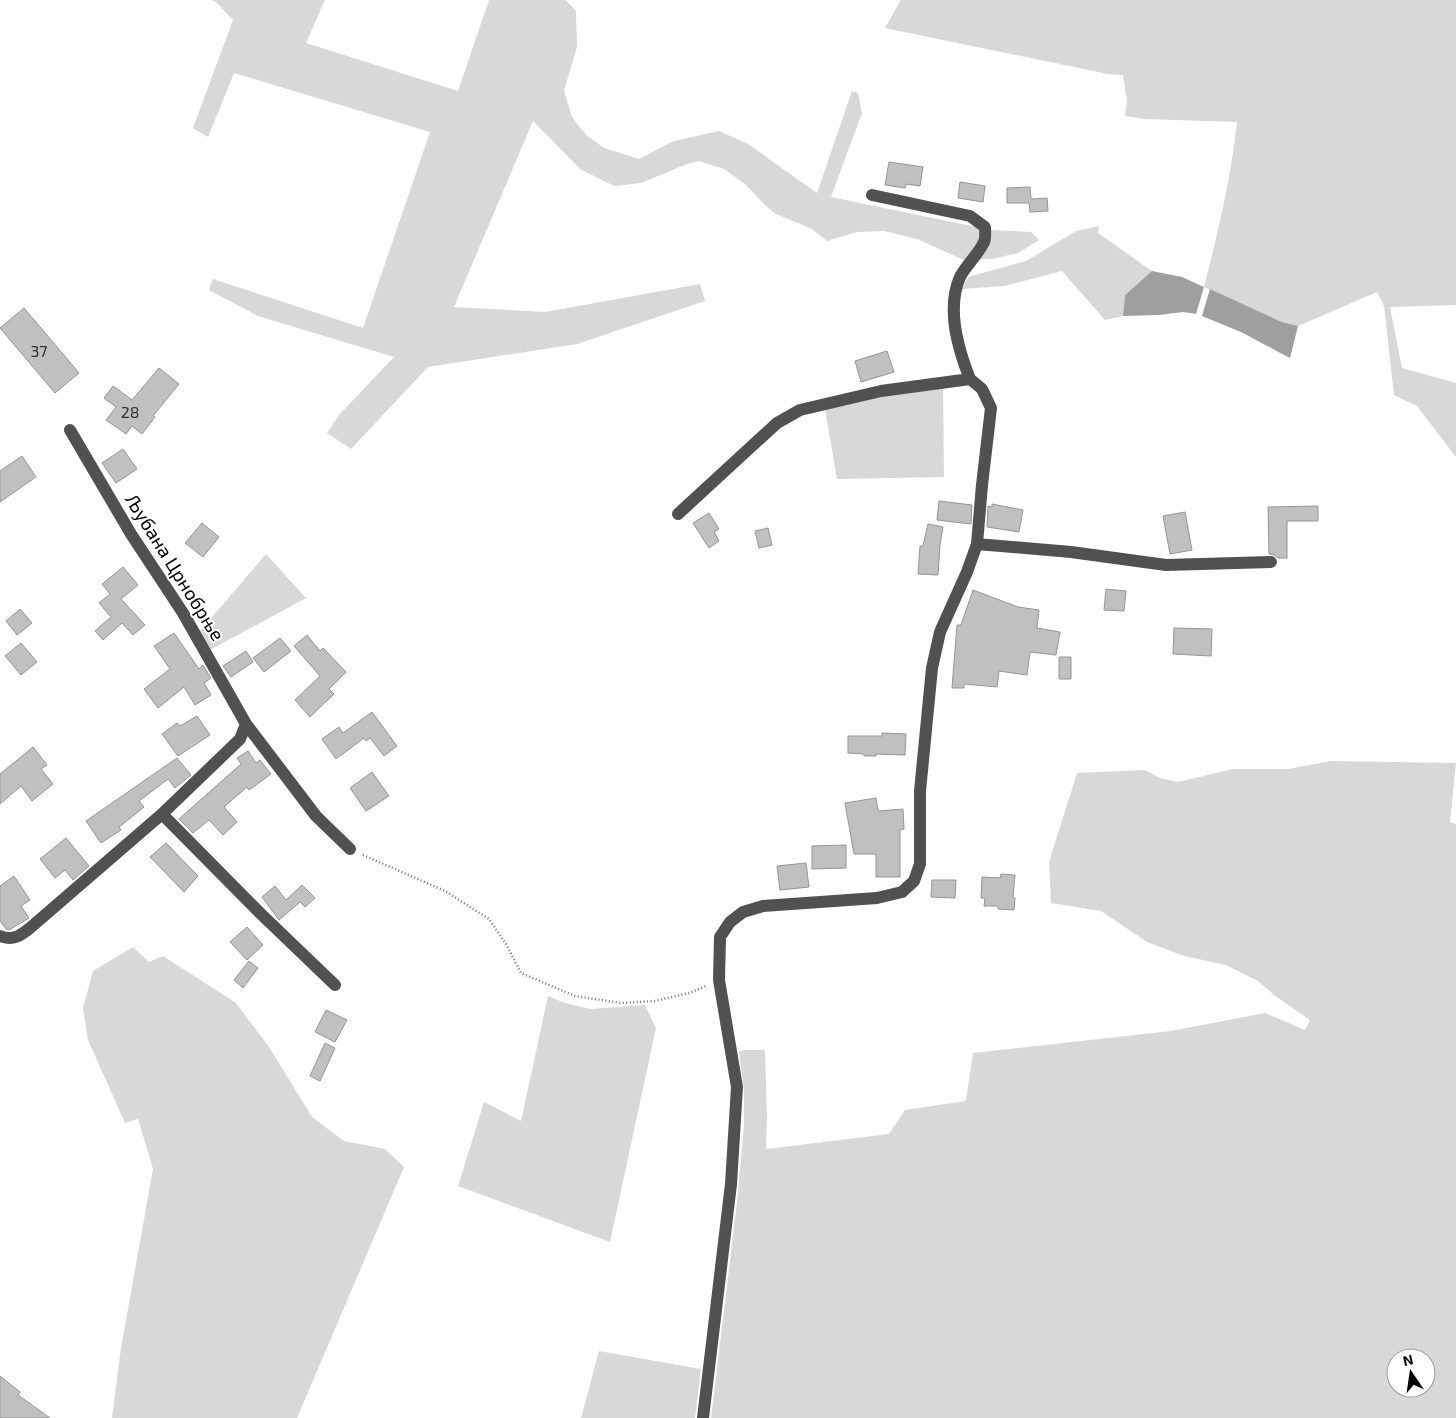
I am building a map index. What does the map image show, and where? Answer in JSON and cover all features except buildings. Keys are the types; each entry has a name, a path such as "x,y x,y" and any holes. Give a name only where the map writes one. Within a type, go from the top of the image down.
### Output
{"street":[{"path":"703,1418 731,1184 737,1088 719,980 720,937 730,922 743,912 764,906 876,898 902,892 914,881 920,864 920,791 932,668 940,632 967,572 977,544 990,408 982,389 970,379 960,354 954,308 955,291 960,276 985,241 985,227 970,216 872,194"},
{"path":"678,514 777,423 800,410 881,391 970,379"},
{"name":"Љубана Црнобрње","path":"70,430 131,534 183,613 246,724 316,816 350,849"},
{"path":"977,544 1071,552 1166,565 1271,562"},
{"path":"0,936 10,939 19,937 162,814 240,739 246,724"},
{"path":"162,814 261,914 335,985"}],"path":[{"path":"350,849 445,891 489,919 506,944 521,973 575,996 621,1003 655,1001 689,994 719,980"}],"shaded area":[{"path":"211,0 325,0 306,43 458,91 489,0 566,0 576,11 577,47 564,91 572,117 586,135 604,148 639,159 674,141 719,131 748,144 817,193 852,91 858,93 862,113 831,197 991,230 1031,232 1039,240 1018,253 992,259 964,260 917,239 884,231 857,232 827,241 812,229 774,213 745,184 724,169 699,161 641,183 614,186 580,169 533,121 454,307 545,312 700,284 705,301 577,344 428,367 351,449 327,433 339,415 394,357 258,316 209,290 213,279 363,328 430,132 234,73 208,137 193,128 233,20 216,2"},
{"path":"901,0 1456,0 1456,305 1390,307 1402,368 1456,383 1456,457 1417,406 1394,395 1384,306 1377,292 1298,326 1282,322 1204,287 1228,184 1237,122 1145,119 1125,116 1127,101 1123,75 1108,74 885,28"},
{"path":"1099,226 1098,233 1152,271 1125,295 1123,316 1105,320 1062,271 1005,286 962,289 968,277 1026,261 1076,231"},
{"path":"1152,271 1182,277 1204,287 1196,314 1183,312 1123,316 1125,295"},
{"path":"1210,289 1282,322 1298,326 1290,358 1241,332 1202,316"},
{"path":"943,387 944,477 837,479 825,409 879,396"},
{"path":"266,554 306,598 210,650 200,631"},
{"path":"1331,761 1456,763 1450,822 1456,824 1456,1418 711,1418 737,1202 744,1125 744,1090 739,1052 744,1050 765,1050 766,1149 889,1134 905,1110 966,1101 973,1053 1171,1031 1265,1013 1305,1030 1310,1020 1274,995 1258,981 1226,965 1184,956 1147,942 1101,911 1051,903 1049,862 1077,773 1145,770 1160,778 1178,782 1233,769 1288,769"},
{"path":"133,947 149,962 163,956 236,1003 269,1047 312,1117 344,1141 385,1149 404,1167 297,1418 112,1418 121,1348 153,1169 138,1119 125,1123 88,1040 83,1008 93,971"},
{"path":"548,996 565,1003 591,1009 645,1005 656,1028 610,1242 458,1186 484,1102 521,1121"},
{"path":"599,1351 701,1369 695,1418 581,1418"}]}
